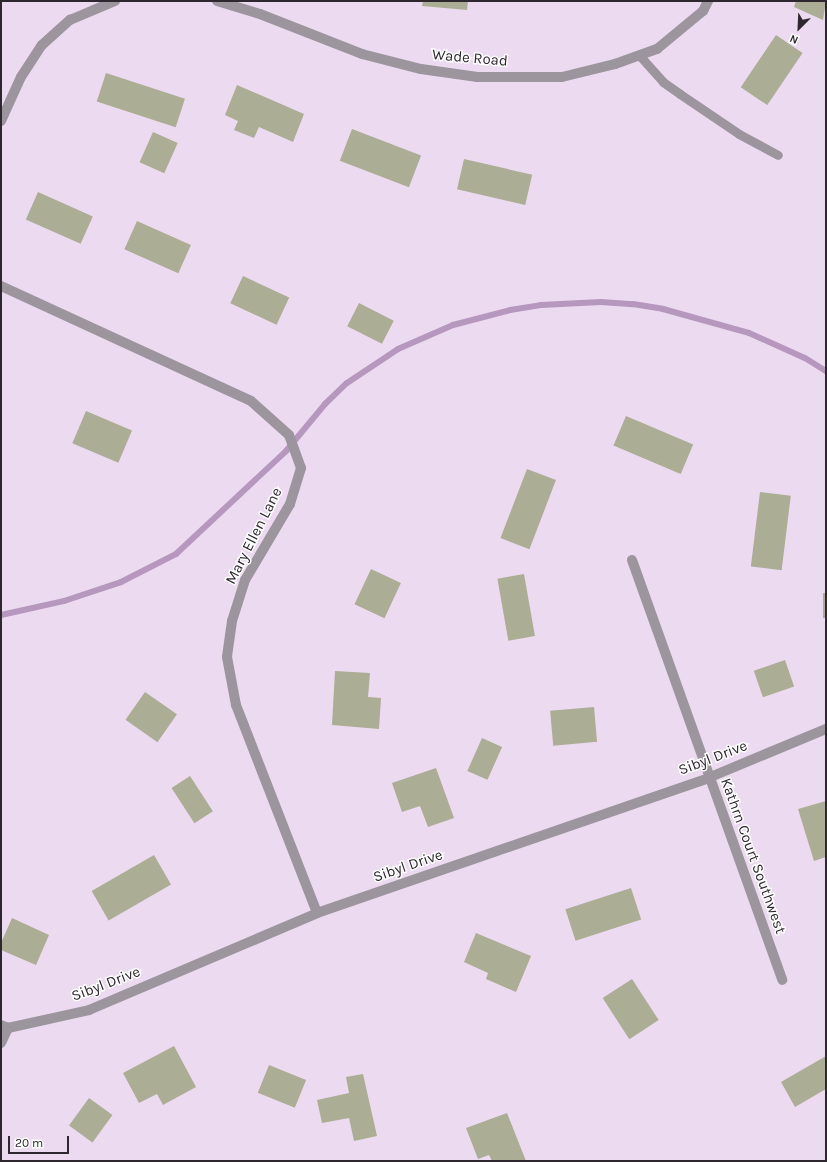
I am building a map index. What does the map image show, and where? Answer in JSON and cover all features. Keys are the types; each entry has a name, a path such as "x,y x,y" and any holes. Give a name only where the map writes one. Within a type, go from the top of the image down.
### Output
{"street":[{"path":"1,121 21,77 42,45 70,20 115,1"},
{"name":"Wade Road","path":"217,1 260,14 362,54 421,69 470,76 562,77 657,49 703,11 708,1"},
{"name":"Mary Ellen Lane","path":"1,286 251,401 288,434 301,468 290,504 245,580 232,621 227,657 236,705 317,913"},
{"name":"Kathrn Court Southwest","path":"632,560 708,778 782,980"},
{"name":"Sibyl Drive","path":"4,1026 89,1010 317,913 708,778 826,729"},
{"path":"1,1043 4,1026"}],"lane":[{"path":"639,55 663,82 739,134 778,155"}],"building":[{"path":"423,1 468,1 467,10 422,6"},
{"path":"796,1 826,1 823,20 794,7"},
{"path":"776,35 803,53 767,105 741,87"},
{"path":"106,73 185,99 176,127 97,102"},
{"path":"237,85 304,114 293,142 259,127 254,138 234,130 238,121 225,115"},
{"path":"352,129 421,156 409,187 340,161"},
{"path":"153,132 178,143 164,173 140,162"},
{"path":"464,159 532,175 525,205 457,189"},
{"path":"38,192 93,216 81,244 26,219"},
{"path":"137,221 191,245 178,273 124,249"},
{"path":"243,276 289,298 277,325 230,303"},
{"path":"359,303 394,321 382,344 347,326"},
{"path":"86,411 132,431 118,463 72,443"},
{"path":"626,416 693,445 681,474 613,445"},
{"path":"527,469 556,480 529,549 500,538"},
{"path":"760,492 791,496 782,570 751,566"},
{"path":"371,569 401,583 384,618 355,604"},
{"path":"524,574 535,636 508,641 497,579"},
{"path":"823,593 826,593 826,618 823,618"},
{"path":"785,660 794,686 763,697 754,671"},
{"path":"335,671 370,673 368,697 381,698 379,729 332,725"},
{"path":"145,692 177,714 157,742 125,720"},
{"path":"594,707 597,742 553,746 550,711"},
{"path":"482,738 502,747 487,780 467,771"},
{"path":"436,768 454,818 428,827 420,806 402,812 392,783"},
{"path":"190,776 213,811 194,823 172,788"},
{"path":"826,801 826,857 814,861 798,809"},
{"path":"154,855 171,884 109,920 92,891"},
{"path":"631,888 641,919 576,941 565,909"},
{"path":"12,918 49,935 36,965 1,950 1,943"},
{"path":"476,933 531,956 516,992 486,979 488,973 464,962"},
{"path":"632,979 659,1020 629,1039 603,998"},
{"path":"174,1046 196,1087 163,1105 157,1094 139,1103 123,1073"},
{"path":"826,1056 826,1089 795,1107 781,1082"},
{"path":"269,1065 306,1080 295,1108 258,1093"},
{"path":"363,1074 377,1136 354,1141 349,1118 322,1123 317,1100 349,1093 346,1077"},
{"path":"89,1098 112,1115 92,1143 69,1126"},
{"path":"507,1113 526,1161 492,1161 489,1155 478,1159 466,1128"}],"waterway":[{"path":"1,615 64,601 121,582 176,554 286,451 325,404 347,383 398,349 453,325 510,310 541,305 601,302 633,304 663,309 749,333 805,358 826,371"}]}
